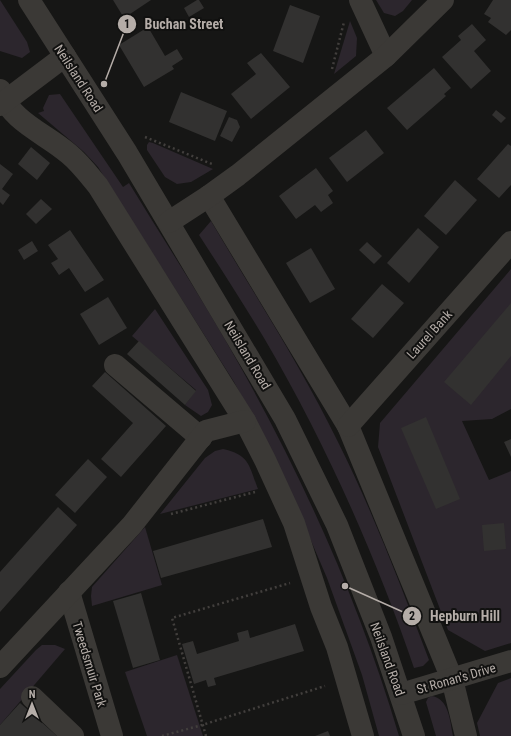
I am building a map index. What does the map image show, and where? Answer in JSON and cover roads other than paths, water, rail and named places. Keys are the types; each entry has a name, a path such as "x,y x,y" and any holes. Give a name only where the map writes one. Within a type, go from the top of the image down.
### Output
{"street":[{"name":"Neilsland Road","path":"28,0 65,56 169,222 289,426 337,525 401,694 414,736"},
{"path":"169,222 238,175 386,56 443,0"},
{"path":"353,8 386,56"},
{"path":"65,56 1,99 28,126 69,154 98,186 245,421 294,523 311,576 337,647 363,736"},
{"path":"209,196 348,426 452,679 466,736"},
{"name":"Laurel Bank","path":"348,426 511,242"},
{"path":"115,365 200,438"},
{"path":"0,667 132,525 206,431 245,421"},
{"name":"Tweedsmuir Park","path":"69,592 107,735"},
{"name":"St Ronan's Drive","path":"401,694 511,662"},
{"path":"32,697 73,736"}],"place":[{"name":"Buchan Street","path":"104,84"},
{"name":"Hepburn Hill","path":"345,586"}]}
